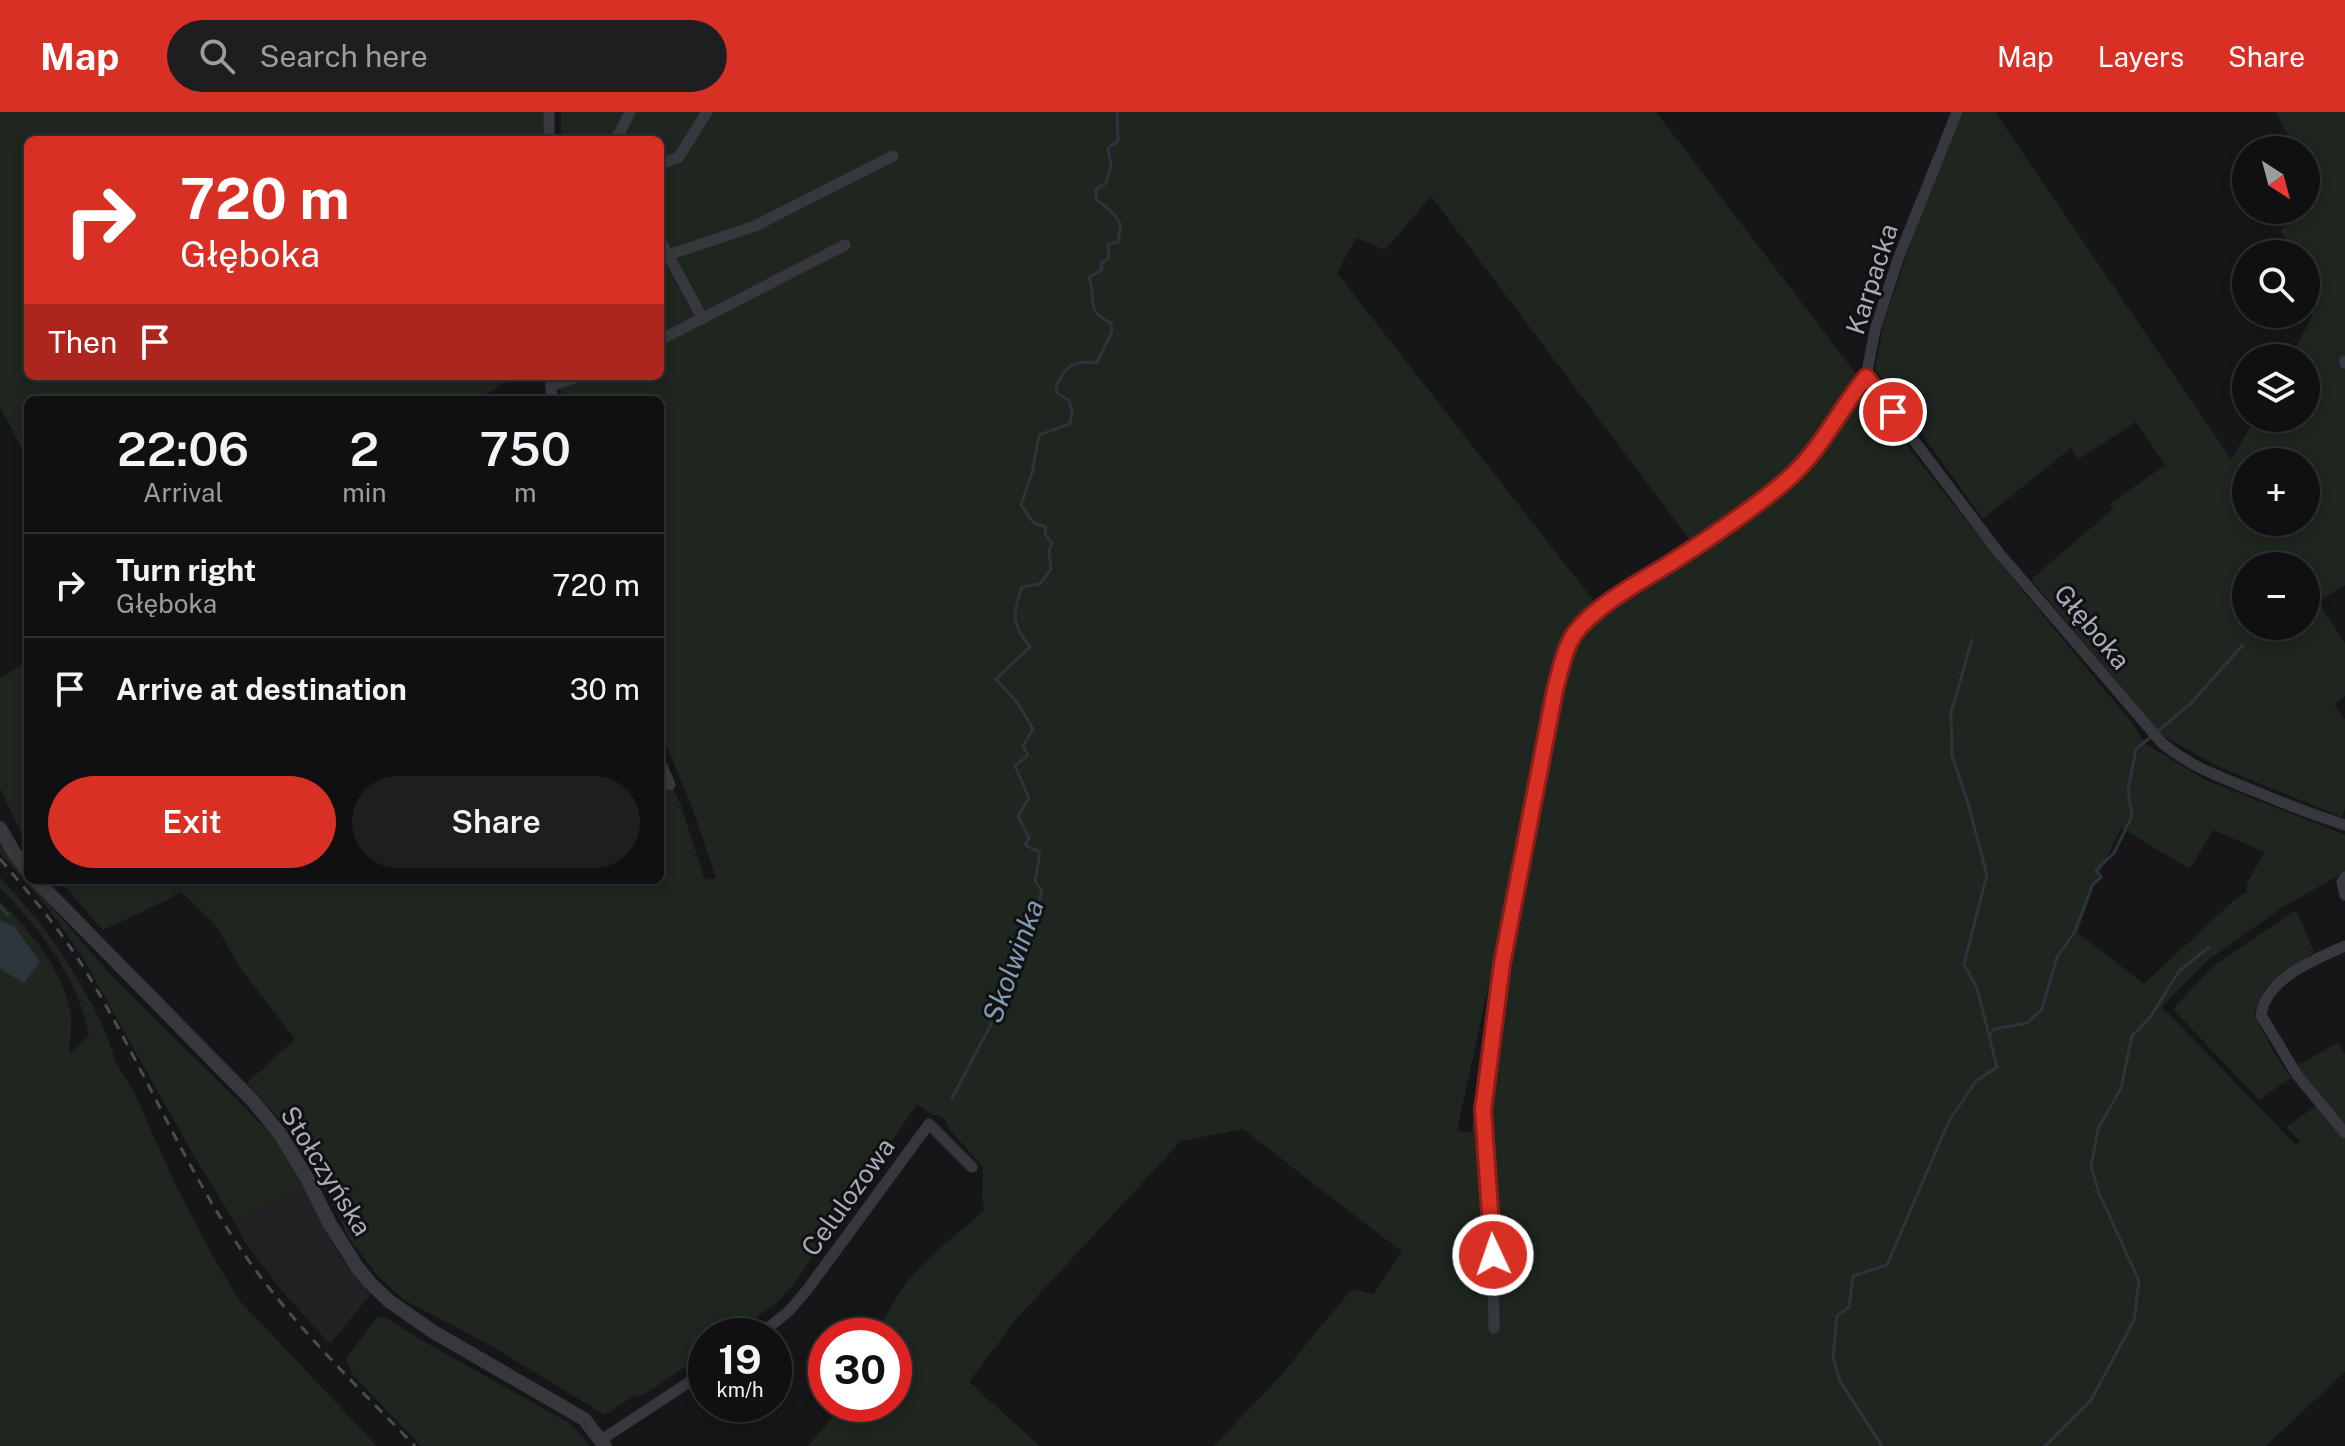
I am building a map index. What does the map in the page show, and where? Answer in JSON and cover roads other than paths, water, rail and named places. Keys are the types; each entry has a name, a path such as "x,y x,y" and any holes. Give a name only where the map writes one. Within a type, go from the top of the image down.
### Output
{"street":[{"path":"549,112 549,136"},
{"path":"617,136 630,112"},
{"path":"664,163 678,158 707,112"},
{"name":"Karpacka","path":"1494,1328 1493,1255 1483,1109 1502,964 1555,690 1565,655 1575,634 1592,616 1629,588 1759,504 1792,476 1821,443 1848,399 1866,377 1875,330 1898,259 1957,112"},
{"path":"668,255 755,226 893,156"},
{"path":"664,338 845,245"},
{"path":"664,248 703,319"},
{"name":"Głęboka","path":"1866,377 1999,553 2162,743 2181,759 2201,769 2289,806 2345,825"},
{"path":"664,771 670,785"},
{"path":"0,828 24,866"},
{"name":"Stołczyńska","path":"40,884 271,1123 307,1178 330,1224 370,1283 389,1301 432,1331 575,1412 593,1428 603,1443"},
{"path":"2345,946 2312,961 2274,988 2264,1000 2261,1015 2297,1075 2345,1133"},
{"name":"Celulozowa","path":"780,1318 807,1290 929,1124 972,1167"},
{"path":"603,1443 688,1384"}],"waterway":[{"name":"Skolwinka","path":"952,1098 1006,996 1042,891 1035,881 1040,852 1025,845 1029,838 1018,816 1029,798 1015,766 1028,755 1023,746 1033,729 1019,705 996,679 1030,647 1019,632 1015,618 1022,587 1040,584 1051,569 1049,551 1052,543 1045,534 1046,527 1034,523 1021,505 1032,473 1039,435 1070,424 1072,413 1069,400 1058,394 1056,386 1063,373 1076,363 1097,363 1112,331 1111,323 1094,309 1089,277 1102,270 1101,264 1109,258 1108,244 1118,242 1121,225 1113,213 1096,199 1096,189 1106,183 1111,166 1108,148 1118,141 1117,112"},
{"path":"1882,1446 1840,1381 1833,1357 1837,1316 1849,1307 1853,1276 1887,1265 1949,1121 1976,1081 1997,1067 1977,988 1964,964 1987,875 1952,755 1951,713 1972,640"},
{"path":"2158,731 2191,703 2242,646"},
{"path":"1990,1035 1994,1029 2027,1023 2042,1009 2057,957 2074,933 2093,884 2101,877 2096,870 2114,853 2132,816 2128,791 2136,749 2152,736"},
{"path":"0,906 8,915"},
{"path":"2045,1446 2091,1400 2134,1320 2139,1281 2099,1193 2091,1167 2098,1129 2121,1088 2132,1036 2151,1016 2179,971 2209,947"}],"railway":[{"path":"0,859 82,965 212,1203 252,1265 318,1345 415,1446"}]}
